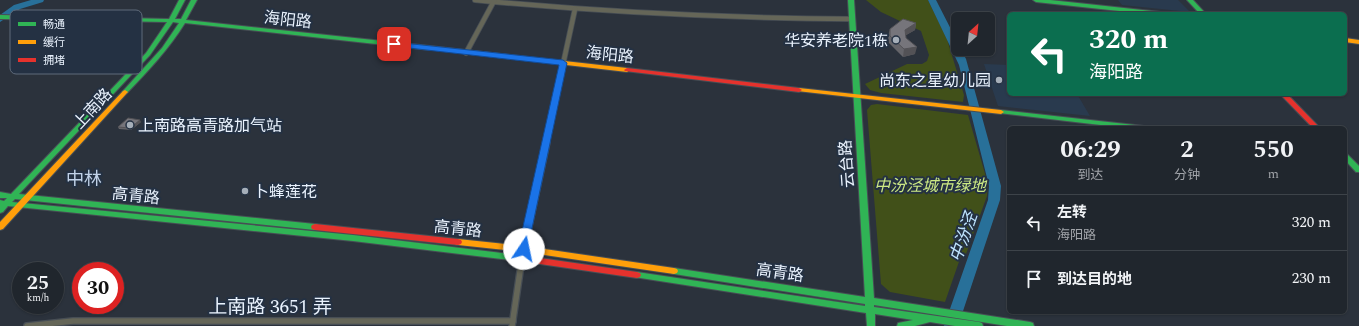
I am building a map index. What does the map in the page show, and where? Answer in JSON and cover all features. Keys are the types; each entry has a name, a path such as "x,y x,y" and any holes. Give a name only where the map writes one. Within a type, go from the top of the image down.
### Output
{"main road":[{"name":"上南路","path":"142,61 171,20 182,0"},
{"name":"上南路","path":"0,227 162,53 184,21 194,0"},
{"name":"云台路","path":"851,0 871,326"},
{"path":"1036,0 1143,12"},
{"path":"1190,0 1201,12"},
{"name":"海阳路","path":"0,17 10,17"},
{"name":"海阳路","path":"142,19 184,21 1126,126"},
{"path":"1347,40 1359,42"},
{"name":"上南路","path":"0,210 3,203 13,196 130,74"},
{"path":"1285,96 1316,126"},
{"path":"1347,158 1359,170"},
{"name":"高青路","path":"0,195 524,249 942,311 1030,326"},
{"name":"高青路","path":"3,203 353,238 522,258 979,326"},
{"path":"901,326 936,319"}],"street":[{"path":"474,0 575,9 765,18 852,19"},
{"path":"466,52 494,1"},
{"path":"513,323 522,258 575,9"},
{"name":"上南路 3651 弄","path":"27,326 72,321 513,323"}],"shaded area":[{"path":"1118,0 1178,0 1190,12 1122,5"},
{"name":"尚东之星幼儿园","path":"984,64 1007,65 1007,96 1078,96 1090,116 998,106"}],"green space":[{"path":"866,0 928,0 947,39 964,95 963,102 881,93 870,90 865,84 907,64 922,64 927,61 929,55 921,31 881,12"},
{"name":"中汾泾城市绿地","path":"877,104 968,115 988,184 987,196 966,254 962,253 945,302 890,292 881,284 867,110 871,105"}],"building":[{"path":"903,19 916,23 905,30 906,38 917,47 904,49 890,36 890,29"},
{"name":"上南路高青路加气站","path":"128,118 140,120 130,128 118,127"}],"waterway":[{"path":"13,10 17,7 40,0"},
{"name":"中汾泾","path":"932,0 963,65 995,186 994,200 951,326"},
{"path":"0,19 10,12"}],"traffic: fast":[{"path":"142,60 171,21 182,0"},
{"path":"142,74 164,49 180,27 194,0"},
{"path":"851,0 871,326"},
{"path":"1036,0 1143,12"},
{"path":"1190,0 1201,12"},
{"path":"0,17 10,17"},
{"path":"142,20 184,21 430,48"},
{"path":"0,210 129,74"},
{"path":"125,92 142,74"},
{"path":"1001,112 1126,126"},
{"path":"1347,158 1359,170"},
{"path":"0,195 315,227"},
{"path":"0,203 353,238 526,259"},
{"path":"674,271 1030,326"},
{"path":"637,275 979,326"},
{"path":"901,326 929,319"}],"traffic: slow":[{"path":"1347,40 1359,42"},
{"path":"430,48 627,70"},
{"path":"799,90 1001,112"},
{"path":"0,227 125,92"},
{"path":"458,242 524,249 674,271"}],"traffic: jam":[{"path":"627,70 799,90"},
{"path":"1285,96 1315,126"},
{"path":"315,227 458,242"},
{"path":"526,259 637,275"}],"place":[{"name":"华安养老院1栋","path":"896,40"},
{"name":"尚东之星幼儿园","path":"999,80"},
{"name":"上南路高青路加气站","path":"130,125"},
{"name":"卜蜂莲花","path":"245,191"}],"district":[{"name":"中林","path":"84,179"}],"route":[{"path":"394,44 563,63 524,249"}]}
